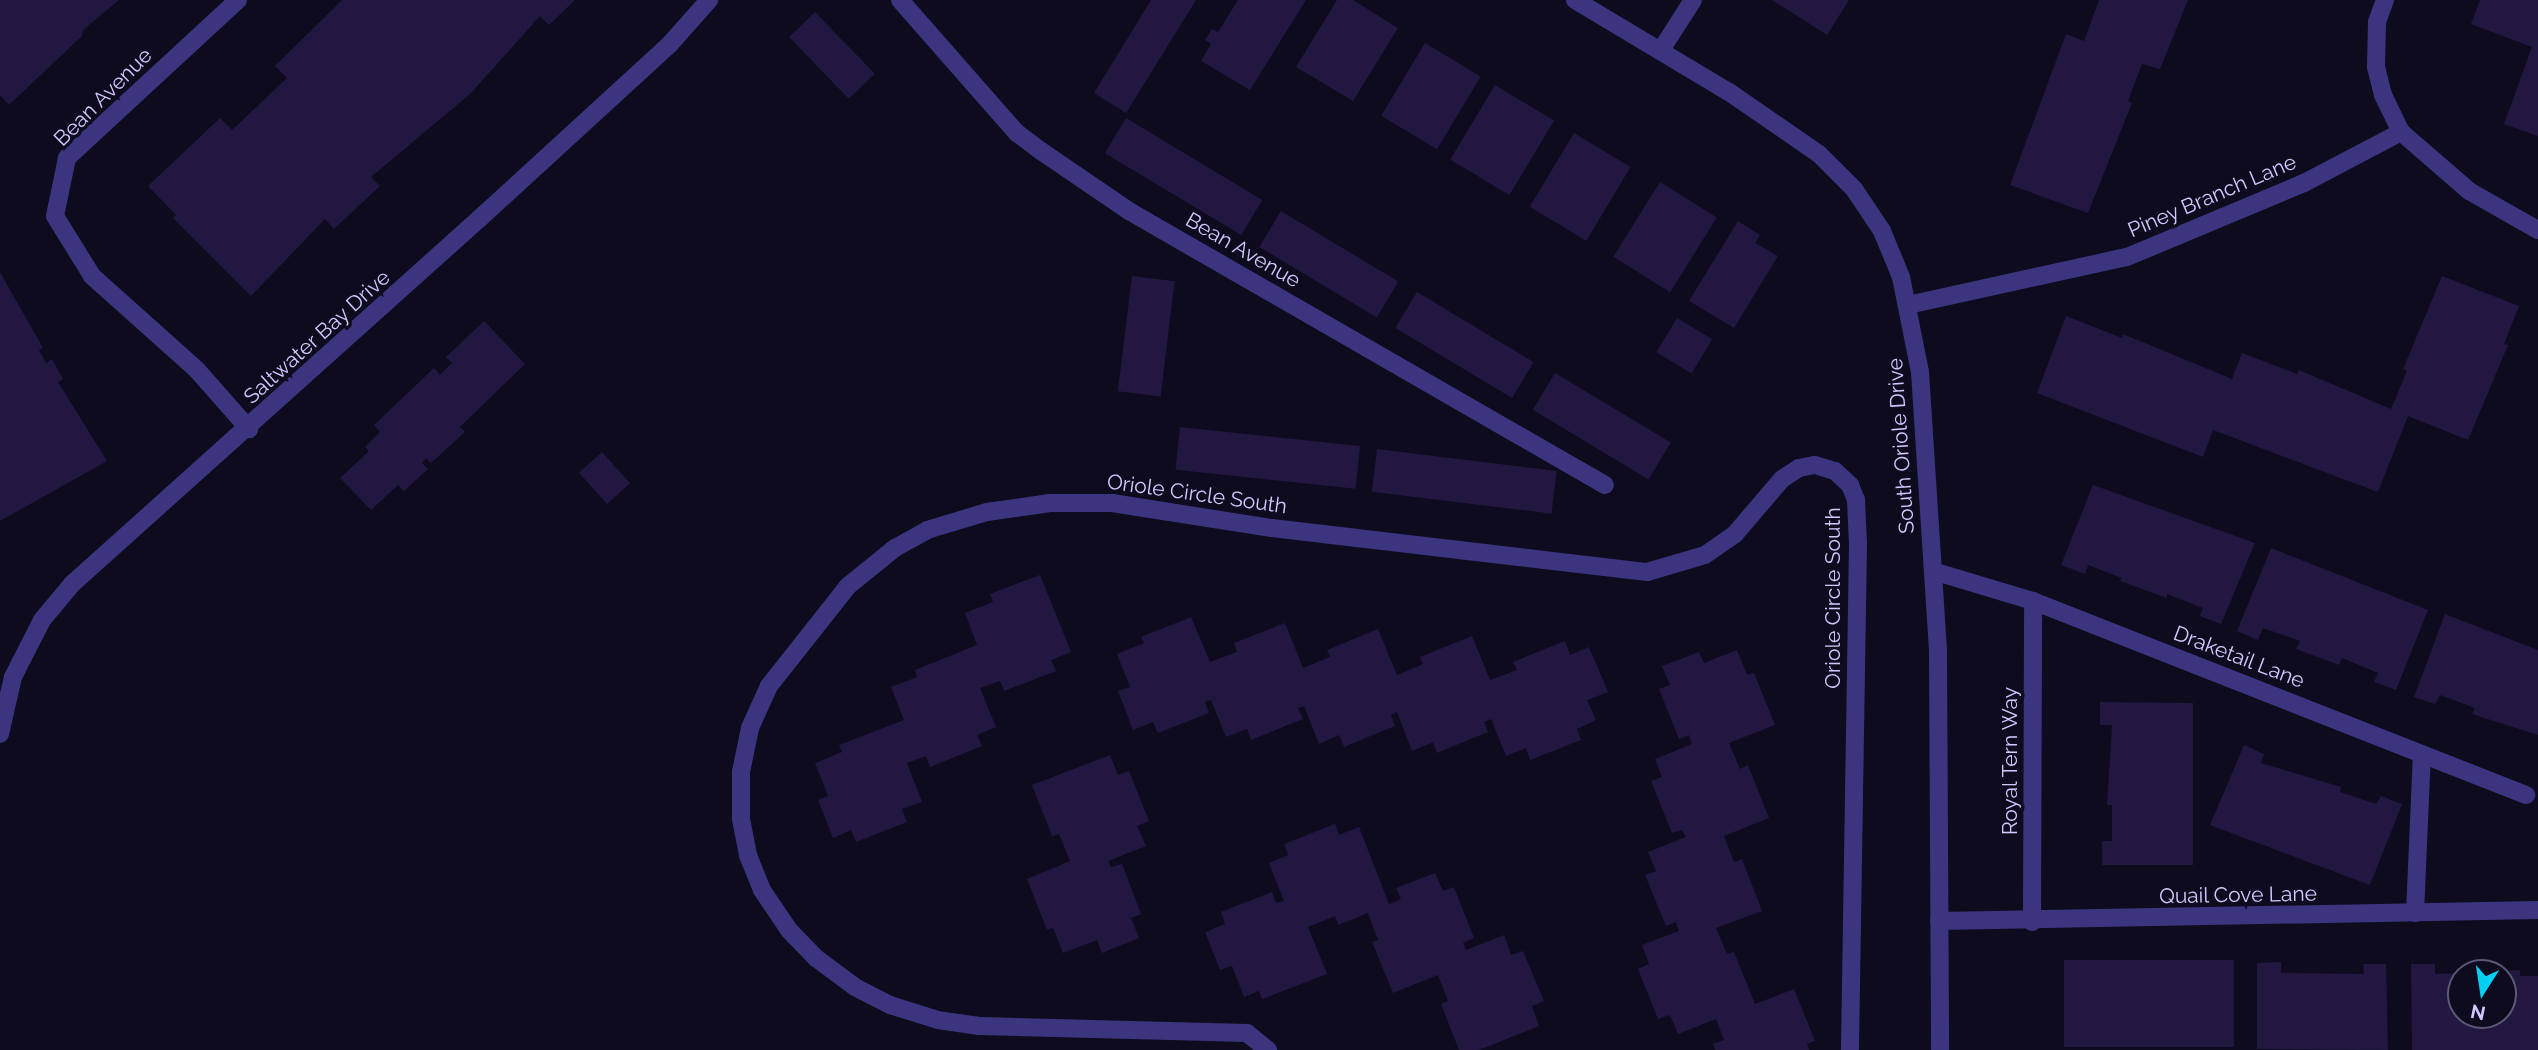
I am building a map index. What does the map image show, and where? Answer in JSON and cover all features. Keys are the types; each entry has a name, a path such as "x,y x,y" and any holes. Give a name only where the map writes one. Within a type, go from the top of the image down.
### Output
{"street":[{"name":"Bean Avenue","path":"237,0 68,158 55,215 92,276 197,370 249,429"},
{"name":"Saltwater Bay Drive","path":"0,734 13,677 42,620 116,540 249,429 670,44 709,0"},
{"name":"Bean Avenue","path":"900,0 1017,133 1041,151 1129,211 1605,485"},
{"name":"South Oriole Drive","path":"1575,0 1661,50 1828,162 1854,189 1882,231 1908,304 1920,372 1933,571 1940,1050"},
{"path":"1661,50 1693,0"},
{"path":"2385,0 2377,22 2376,67 2383,95 2401,132 2469,191 2538,230"},
{"name":"Piney Branch Lane","path":"1908,304 2127,257 2304,183 2401,132"},
{"name":"Oriole Circle South","path":"1268,1050 1247,1033 979,1026 938,1020 890,1004 855,987 816,958 789,930 762,890 748,855 741,818 741,772 750,728 769,686 848,586 895,548 927,530 987,512 1050,503 1112,503 1272,528 1647,572 1705,555 1735,534 1782,479 1799,468 1815,465 1835,471 1850,485 1856,500 1858,544 1850,1050"},
{"name":"Draketail Lane","path":"1933,571 2033,601 2526,795"},
{"name":"Royal Tern Way","path":"2032,922 2033,601"},
{"path":"2415,914 2422,754"},
{"name":"Quail Cove Lane","path":"1939,921 2032,922 2538,910"}],"building":[{"path":"0,0 119,0 83,30 82,36 9,105 0,95"},
{"path":"342,0 575,0 549,25 540,16 470,94 371,177 380,186 334,229 325,219 251,296 173,218 176,215 148,186 220,118 232,130 287,78 275,66"},
{"path":"1151,0 1196,0 1126,113 1094,93"},
{"path":"1238,0 1306,0 1250,90 1201,61 1211,44 1205,40 1212,29 1218,32"},
{"path":"1337,0 1353,0 1398,28 1353,101 1296,67"},
{"path":"1772,0 1849,0 1827,35"},
{"path":"2099,0 2188,0 2160,69 2142,64 2128,101 2132,103 2088,213 2010,185 2066,34 2084,41"},
{"path":"2480,0 2538,0 2538,136 2504,124 2532,47 2471,24"},
{"path":"815,12 875,74 849,99 789,37"},
{"path":"1425,43 1481,76 1437,149 1381,116"},
{"path":"1495,85 1554,121 1509,195 1450,160"},
{"path":"1126,118 1262,200 1241,235 1105,153"},
{"path":"1574,133 1631,167 1586,241 1530,207"},
{"path":"1660,182 1717,218 1670,292 1613,257"},
{"path":"1281,211 1398,282 1377,318 1259,247"},
{"path":"1738,221 1760,235 1755,243 1778,256 1734,328 1689,301"},
{"path":"0,272 43,348 39,350 46,363 52,359 63,379 58,382 107,461 0,521"},
{"path":"1132,276 1175,281 1161,396 1118,391"},
{"path":"2442,276 2519,306 2504,344 2508,345 2468,440 2408,416 2378,492 2213,430 2203,457 2037,393 2066,316 2122,338 2123,334 2232,379 2242,353 2297,374 2299,370 2391,409 2407,371 2403,369"},
{"path":"1417,292 1534,362 1512,398 1395,328"},
{"path":"1677,318 1712,339 1692,373 1656,352"},
{"path":"484,321 525,364 460,427 465,432 431,463 426,458 422,463 428,469 404,491 398,485 371,510 340,478 369,451 365,447 380,432 374,425 434,368 440,375 452,363 446,357"},
{"path":"1555,373 1671,443 1649,479 1533,410"},
{"path":"1180,427 1360,446 1356,489 1176,470"},
{"path":"1377,449 1557,471 1551,514 1372,492"},
{"path":"602,452 630,483 607,504 579,473"},
{"path":"2093,485 2255,543 2221,624 2200,616 2203,608 2167,594 2167,598 2120,581 2122,578 2088,565 2085,574 2061,565"},
{"path":"2271,548 2428,610 2396,690 2374,682 2378,673 2342,658 2339,665 2296,649 2300,641 2263,628 2258,640 2237,631"},
{"path":"1040,575 1071,652 1051,660 1056,671 1004,691 1000,681 980,688 996,727 977,735 982,746 930,767 926,756 907,763 922,802 902,809 907,822 856,842 851,830 833,838 818,800 828,796 815,763 842,752 839,745 904,720 891,687 917,677 915,670 977,645 965,613 993,602 990,594"},
{"path":"2445,614 2538,650 2538,735 2472,714 2475,708 2440,695 2435,704 2414,697"},
{"path":"1191,617 1210,662 1237,652 1234,643 1285,623 1303,668 1330,657 1327,650 1378,629 1397,675 1423,664 1420,657 1472,636 1490,680 1517,670 1513,662 1565,641 1570,655 1589,647 1608,692 1587,700 1596,720 1577,729 1581,740 1530,760 1526,748 1506,756 1491,719 1484,722 1488,732 1437,753 1433,742 1412,751 1397,712 1391,715 1395,726 1344,747 1339,735 1319,744 1304,706 1298,708 1303,719 1251,740 1247,729 1226,737 1211,700 1205,702 1209,713 1158,733 1153,722 1133,730 1118,691 1130,687 1117,654 1144,643 1141,637"},
{"path":"1737,650 1747,675 1754,673 1775,725 1729,743 1740,769 1748,765 1769,818 1724,836 1734,862 1742,859 1762,911 1716,928 1727,954 1734,952 1755,1004 1794,989 1815,1041 1807,1044 1809,1050 1715,1050 1713,1044 1724,1040 1716,1019 1678,1034 1670,1015 1658,1019 1638,969 1649,964 1642,945 1679,931 1676,922 1666,926 1645,875 1656,871 1648,852 1686,837 1682,830 1672,833 1651,781 1662,777 1655,759 1692,744 1689,735 1679,739 1659,689 1670,685 1662,666 1699,652 1704,663"},
{"path":"2100,702 2193,703 2193,865 2102,865 2102,841 2112,841 2112,805 2107,805 2112,725 2100,725"},
{"path":"2244,745 2264,754 2261,763 2341,787 2340,792 2376,804 2381,796 2402,804 2370,885 2210,825"},
{"path":"1110,755 1118,775 1129,771 1149,821 1137,826 1146,846 1108,861 1111,867 1122,864 1141,914 1131,918 1139,938 1102,953 1097,940 1063,953 1053,928 1047,930 1027,879 1070,861 1059,834 1052,836 1032,785"},
{"path":"1335,824 1339,835 1359,827 1389,904 1401,899 1396,888 1435,873 1443,891 1454,887 1474,938 1463,943 1466,950 1504,935 1511,955 1523,951 1544,1001 1532,1006 1539,1026 1479,1050 1459,1050 1441,1004 1448,1001 1438,975 1393,993 1372,942 1378,940 1368,913 1338,925 1335,916 1308,927 1327,974 1262,999 1259,991 1244,997 1232,966 1220,970 1205,932 1225,924 1221,912 1272,892 1276,903 1284,901 1269,863 1288,855 1284,844"},
{"path":"2064,960 2234,960 2234,1047 2064,1047"},
{"path":"2281,962 2281,973 2364,974 2363,964 2386,964 2388,1050 2257,1049 2257,963"},
{"path":"2411,964 2435,964 2435,974 2447,974 2447,1029 2517,1029 2517,970 2520,970 2520,976 2538,976 2538,1050 2412,1050"}]}
